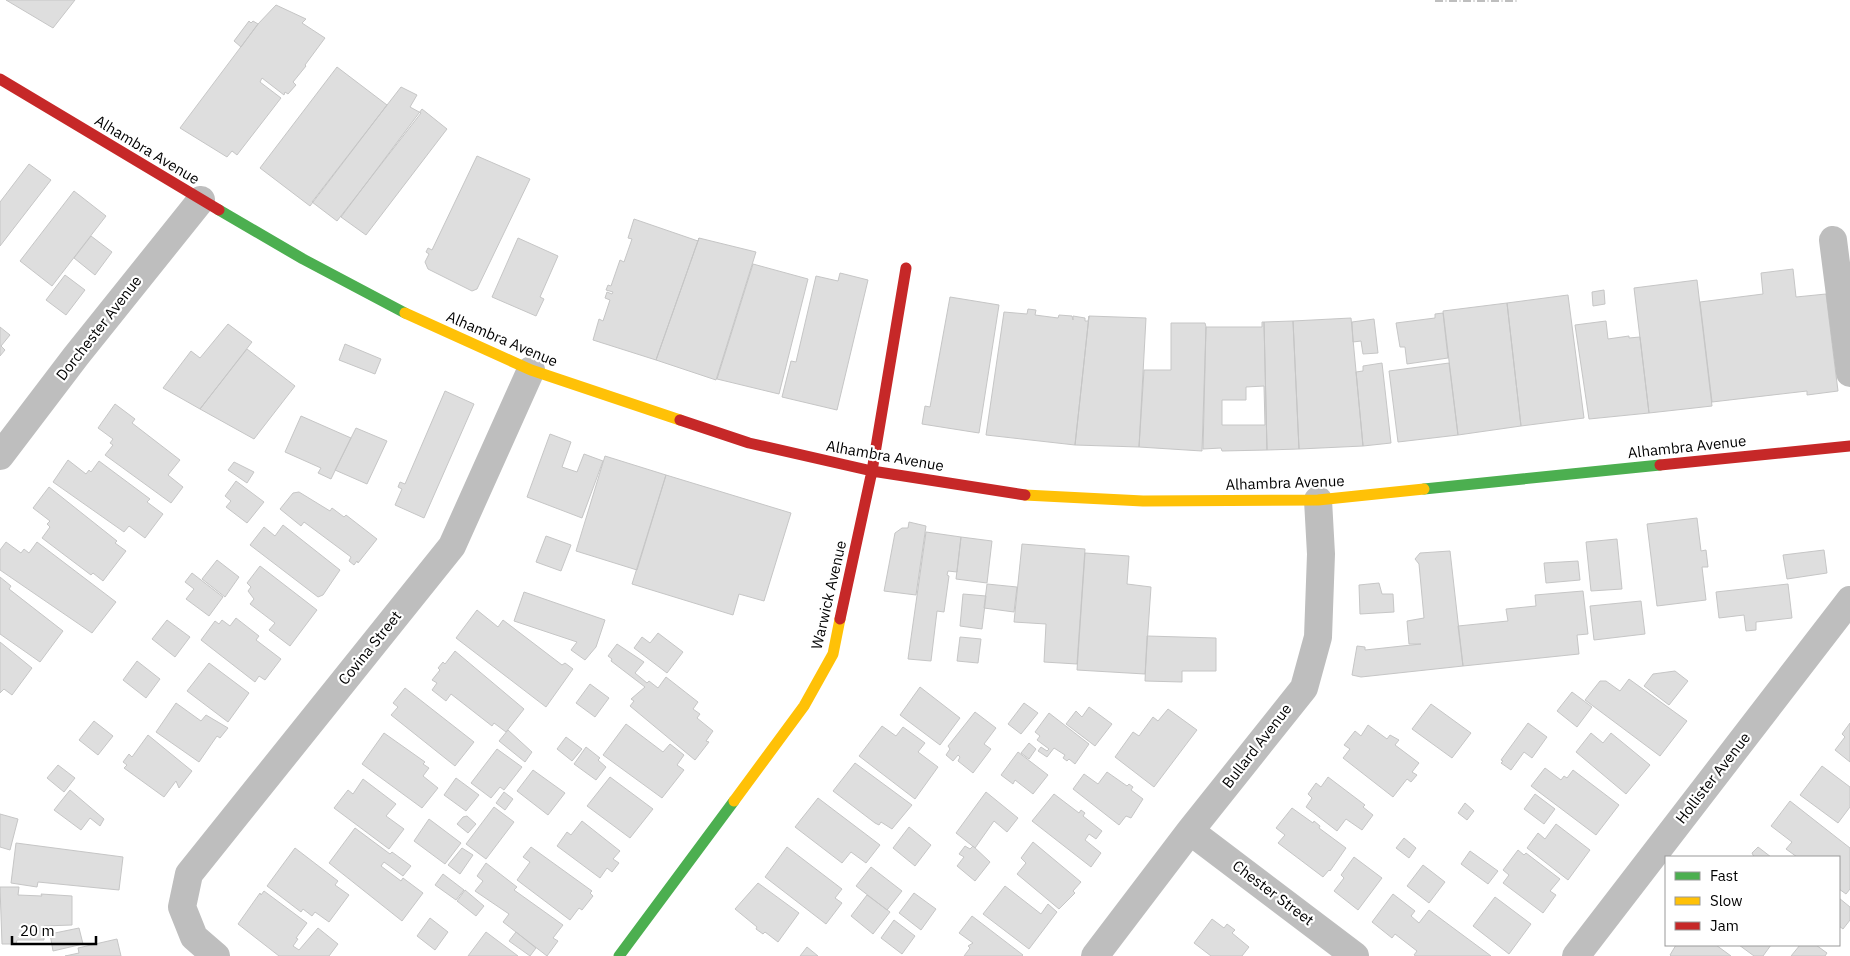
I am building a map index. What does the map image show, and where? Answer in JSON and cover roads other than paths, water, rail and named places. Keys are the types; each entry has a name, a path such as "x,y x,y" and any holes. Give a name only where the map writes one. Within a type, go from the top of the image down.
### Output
{"main road":[{"name":"Alhambra Avenue","path":"0,79 201,200 402,312 531,370 748,444 872,471 1024,495 1143,501 1318,500 1850,446"},
{"name":"Warwick Avenue","path":"619,956 804,706 833,654 872,471 906,268"}],"street":[{"name":"Dorchester Avenue","path":"0,456 76,356 201,200"},
{"path":"1833,240 1850,373"},
{"name":"Covina Street","path":"216,956 194,937 182,907 189,874 452,546 531,370"},
{"name":"Bullard Avenue","path":"1094,956 1190,831 1304,688 1318,637 1321,554 1318,500"},
{"name":"Hollister Avenue","path":"1576,956 1850,600"},
{"name":"Chester Street","path":"1190,831 1355,956"}],"railway":[{"path":"1435,0 1517,0"}]}
